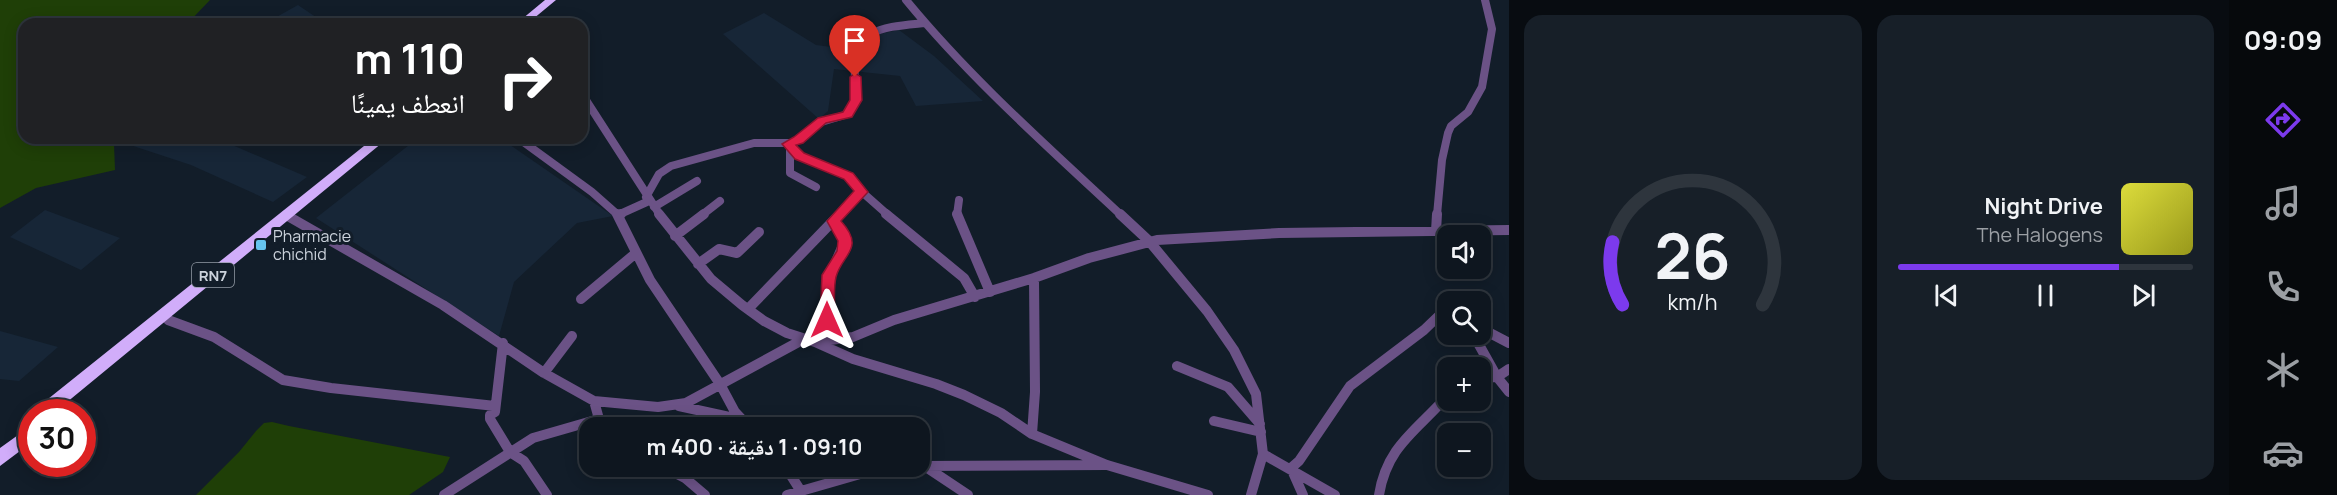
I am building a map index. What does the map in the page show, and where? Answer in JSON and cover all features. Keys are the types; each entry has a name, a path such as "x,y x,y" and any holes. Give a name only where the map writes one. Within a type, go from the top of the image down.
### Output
{"highway":[{"path":"528,18 550,0"},
{"path":"536,18 559,0"},
{"name":"RN7","path":"72,399 374,144"},
{"name":"RN7","path":"60,399 382,144"},
{"path":"0,448 18,434"},
{"path":"0,458 18,443"}],"street":[{"path":"906,0 993,95 1095,188 1149,242 1207,310 1234,350 1256,394 1263,454 1251,495"},
{"path":"1436,231 1442,160 1448,133 1451,126 1468,111 1482,87 1492,29 1485,0"},
{"path":"789,146 822,120 850,112 856,100 854,57 866,35 891,27 925,23"},
{"path":"588,104 649,202 698,264 711,279 748,309 786,333 853,359 964,395 1001,414 1032,434 1107,465 1208,495"},
{"path":"649,202 659,174 671,165 754,143 789,146 800,156 849,176 862,192 939,258 954,268 967,282 975,297"},
{"path":"526,144 592,192 618,215 650,280 740,417"},
{"path":"789,146 790,174 816,188"},
{"path":"618,215 697,181"},
{"path":"748,309 862,192"},
{"path":"959,200 957,213 960,222 990,292"},
{"path":"675,236 720,201"},
{"path":"290,217 443,305 544,373 594,401 658,407 694,400 720,384 809,341 853,337 894,320 975,297 1089,258 1149,242 1279,233 1509,230"},
{"path":"831,340 827,320 827,286 829,275 844,252 845,241 841,230 833,221"},
{"path":"698,264 719,249 734,254 738,253 759,232"},
{"path":"580,299 636,253"},
{"path":"1032,434 1035,392 1034,278"},
{"path":"1291,468 1299,461 1350,386 1437,318"},
{"path":"168,320 214,337 283,380 331,388 495,406"},
{"path":"1491,334 1509,343"},
{"path":"544,373 572,336"},
{"path":"502,343 495,412 490,415 490,419 510,452 524,461 548,495"},
{"path":"1479,345 1509,393"},
{"path":"1177,366 1228,387 1260,428"},
{"path":"1491,377 1497,377 1509,369"},
{"path":"594,401 598,417"},
{"path":"676,405 720,417"},
{"path":"1379,495 1380,484 1398,444 1437,408"},
{"path":"1214,421 1260,428"},
{"path":"444,495 533,438 579,425"},
{"path":"1263,454 1335,495"},
{"path":"930,467 1107,465"},
{"path":"1291,468 1303,495"},
{"path":"930,471 968,495"},
{"path":"683,477 705,495"},
{"path":"791,477 802,493"},
{"path":"787,495 802,493 844,477"}],"shaded area":[{"path":"298,5 317,18 275,18"},
{"path":"764,13 816,45 847,49 854,39 899,30 934,56 983,101 916,106 900,76 834,69 828,111 819,119 723,34"},
{"path":"127,144 230,144 307,177 273,202 191,165"},
{"path":"410,144 509,144 613,216 577,223 514,282 499,336 316,218"},
{"path":"45,210 120,238 81,270 10,237"},
{"path":"0,331 58,347 19,381 0,379"}],"green space":[{"path":"0,0 210,0 193,18 18,18 18,144 114,144 115,170 36,188 0,208"},
{"path":"272,422 450,457 443,472 409,495 196,495 264,423"}],"place":[{"name":"Pharmacie chichid","path":"261,245"}],"route":[{"path":"827,320 829,275 844,252 845,241 841,230 833,221 862,192 849,176 800,156 788,144 794,143 822,120 848,114 856,100 855,77"}]}
